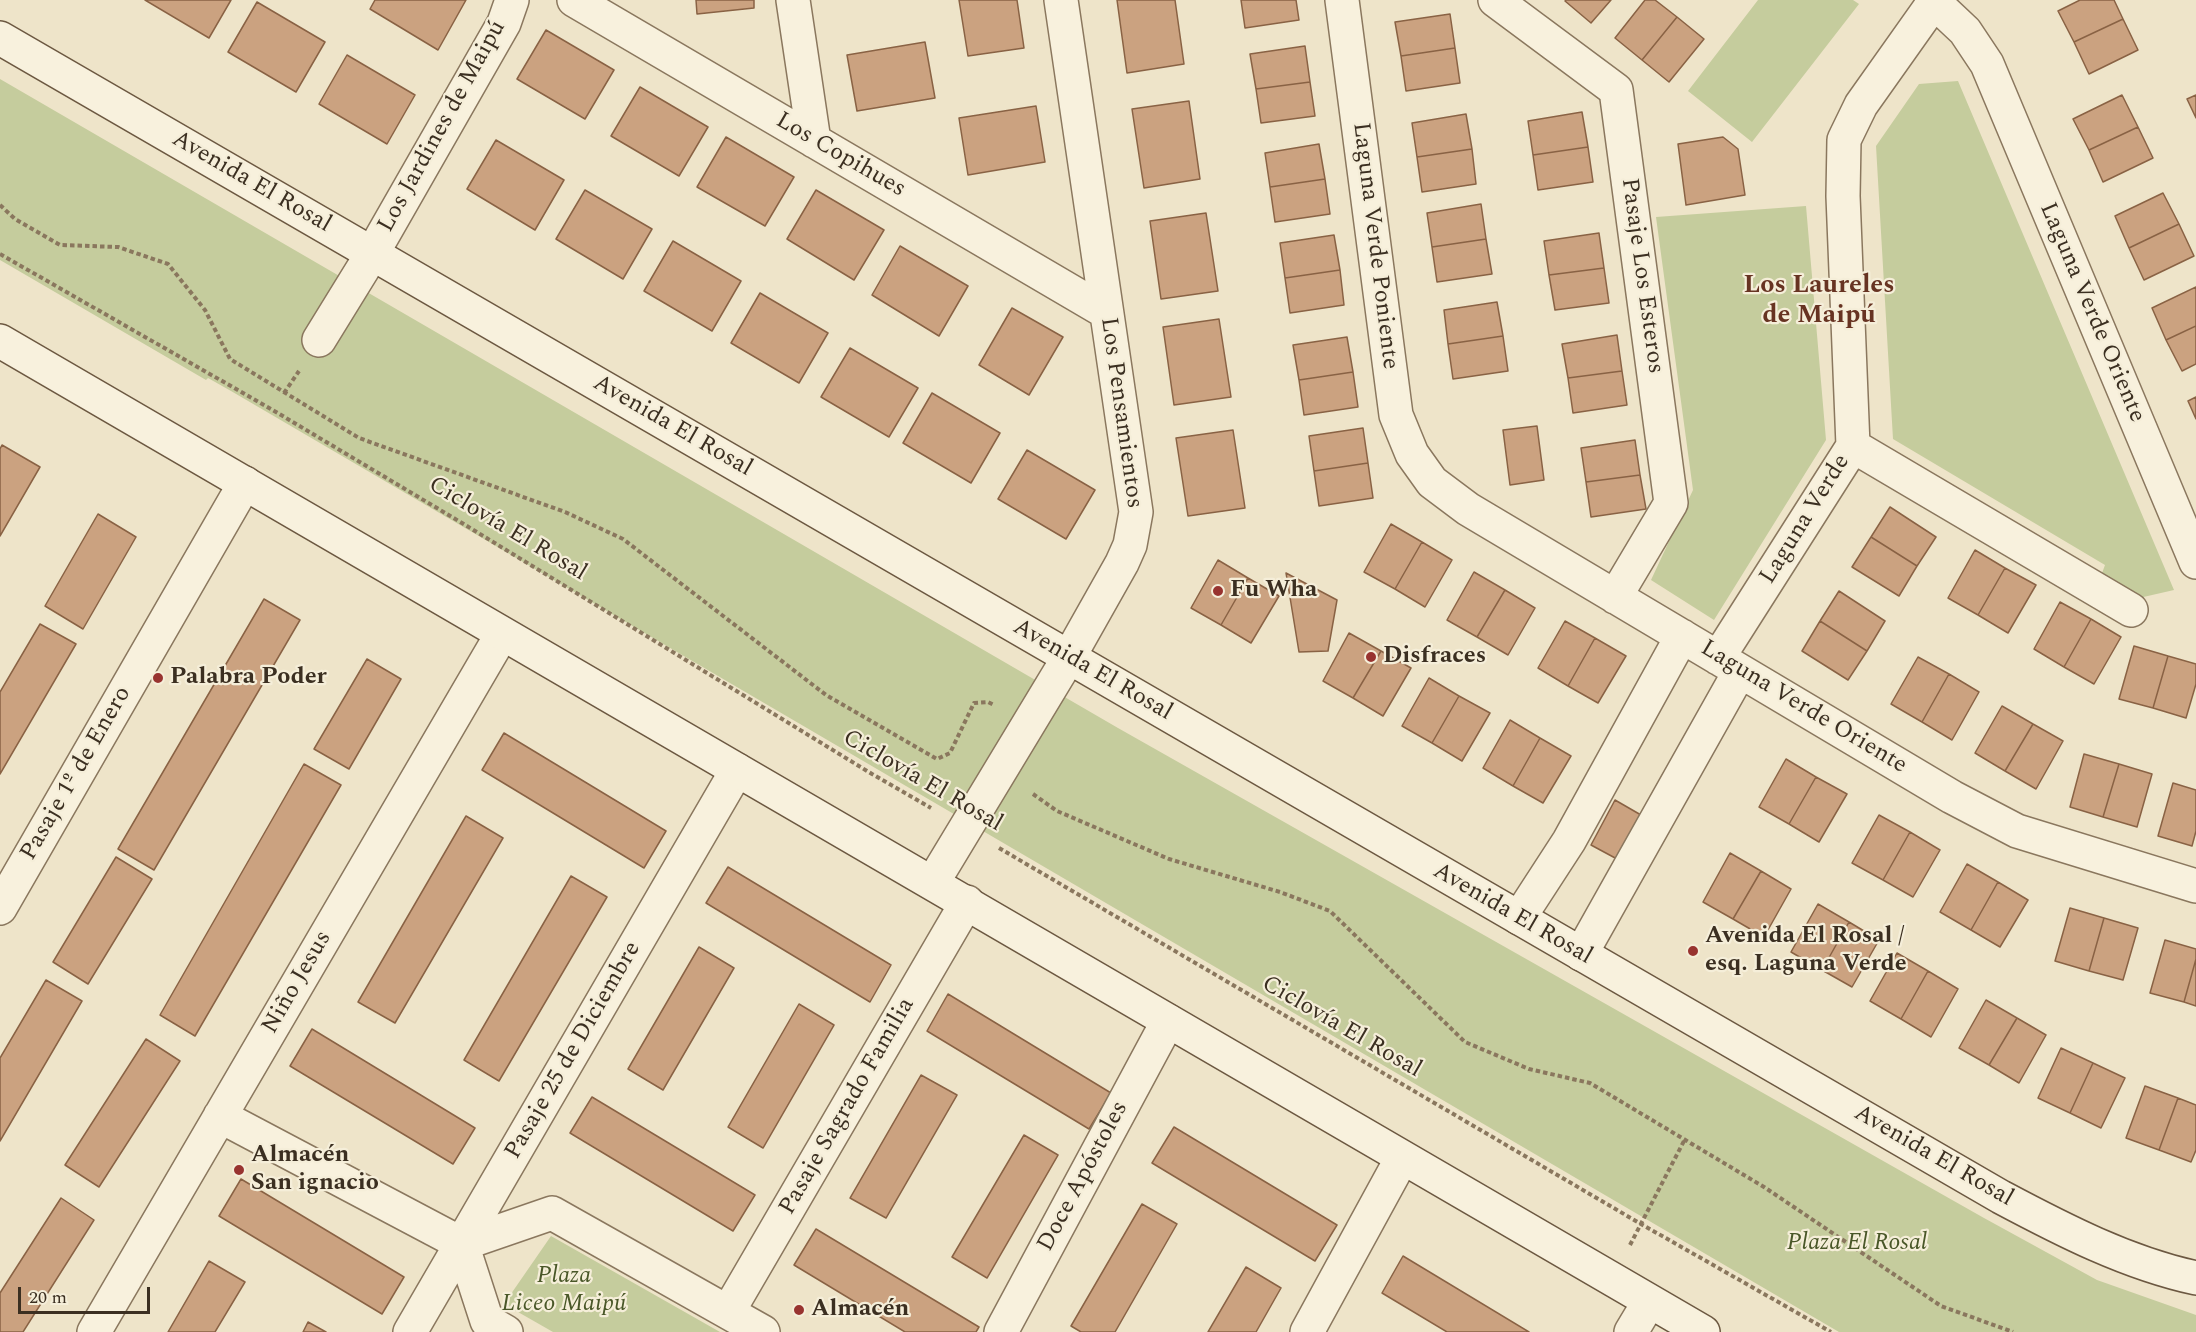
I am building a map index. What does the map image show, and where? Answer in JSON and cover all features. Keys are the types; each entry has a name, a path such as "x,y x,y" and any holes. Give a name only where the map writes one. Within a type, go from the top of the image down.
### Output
{"street":[{"name":"Los Jardines de Maipú","path":"320,340 372,254 504,23 512,0"},
{"name":"Los Copihues","path":"573,0 1106,312"},
{"path":"793,0 814,141"},
{"name":"Los Pensamientos","path":"933,882 1031,720 1122,562 1130,545 1134,526 1136,512 1061,0"},
{"name":"Laguna Verde Poniente","path":"1342,0 1396,415 1412,454 1432,482"},
{"name":"Pasaje Los Esteros","path":"1495,0 1616,90 1671,503 1615,597"},
{"name":"Laguna Verde Oriente","path":"1933,1 1965,31 1987,64 2196,562"},
{"name":"Laguna Verde","path":"1581,954 1729,664 1853,446 1843,196 1845,140 1861,105 1933,1"},
{"name":"Avenida El Rosal","path":"0,38 2001,1197 2061,1229 2122,1255 2196,1278"},
{"path":"0,341 1703,1332"},
{"path":"1853,446 2131,610"},
{"name":"Laguna Verde Oriente","path":"1432,482 1468,509 1952,797 2017,831 2196,886"},
{"name":"Pasaje 1º de Enero","path":"0,908 245,483"},
{"name":"Niño Jesus","path":"94,1332 502,634"},
{"path":"1519,918 1569,841 1682,636"},
{"name":"Pasaje 25 de Diciembre","path":"410,1332 737,770"},
{"name":"Pasaje Sagrado Familia","path":"728,1312 967,902"},
{"name":"Doce Apóstoles","path":"1001,1332 1168,1021"},
{"path":"220,1116 462,1244 487,1321 506,1332"},
{"path":"1307,1332 1402,1158"},
{"path":"462,1244 552,1213 763,1332"},
{"path":"1631,1332 1649,1302"}],"path":[{"path":"0,205 15,219 60,245 118,247 168,264 205,310 230,359 359,438 565,512 623,539 826,695 937,759 950,753 974,703 988,702 1031,720"},
{"name":"Ciclovía El Rosal","path":"0,254 271,409 872,774 1641,1224 1831,1332"},
{"path":"1000,771 1057,811 1169,860 1280,892 1330,911 1465,1042 1529,1069 1590,1083 1764,1187 1941,1306 2013,1332"},
{"path":"1612,1280 1685,1139"}],"green space":[{"path":"1758,0 1853,0 1859,4 1752,142 1688,91"},
{"name":"Plaza El Rosal","path":"0,79 1118,728 1984,1218 2097,1280 2196,1315 2196,1332 1839,1332 231,391 208,378 206,380 0,260"},
{"path":"1958,81 2174,590 2139,598 2101,576 2105,565 1893,439 1876,146 1919,84"},
{"path":"1806,206 1826,440 1714,620 1651,580 1693,490 1656,217"},
{"name":"Plaza Liceo Maipú","path":"551,1236 720,1332 553,1332 504,1304"}],"building":[{"path":"145,0 231,0 209,38"},
{"path":"375,0 466,0 438,50 370,9"},
{"path":"696,0 754,0 754,8 697,14"},
{"path":"959,0 1017,0 1024,48 968,56"},
{"path":"1117,0 1175,0 1184,64 1127,73"},
{"path":"1241,0 1296,0 1299,20 1245,28"},
{"path":"1566,0 1611,0 1591,23"},
{"path":"1645,0 1655,0 1677,17 1642,60 1615,38"},
{"path":"2080,0 2114,0 2123,19 2074,42 2058,11"},
{"path":"257,2 325,42 296,92 228,52"},
{"path":"1450,14 1455,48 1401,56 1395,22"},
{"path":"1677,17 1704,39 1669,82 1642,60"},
{"path":"2123,19 2138,50 2089,74 2074,42"},
{"path":"546,30 614,70 585,119 517,79"},
{"path":"925,42 935,98 857,111 847,55"},
{"path":"1305,46 1310,82 1256,89 1250,54"},
{"path":"1455,48 1460,83 1406,91 1401,56"},
{"path":"347,55 415,95 387,144 319,104"},
{"path":"1310,82 1315,116 1261,123 1256,89"},
{"path":"640,87 708,127 679,176 611,136"},
{"path":"2122,95 2138,127 2089,150 2073,119"},
{"path":"2196,95 2196,118 2187,99"},
{"path":"1189,101 1200,179 1144,188 1132,109"},
{"path":"1036,106 1045,162 968,175 959,118"},
{"path":"1582,112 1588,147 1533,155 1528,121"},
{"path":"1466,114 1472,149 1417,157 1412,123"},
{"path":"2138,127 2153,158 2103,182 2089,150"},
{"path":"726,137 794,177 765,226 697,187"},
{"path":"1723,137 1738,149 1745,195 1686,205 1678,144"},
{"path":"496,140 564,180 535,230 467,189"},
{"path":"1319,144 1325,179 1270,187 1265,153"},
{"path":"1588,147 1593,182 1538,190 1533,155"},
{"path":"1472,149 1476,184 1422,192 1417,157"},
{"path":"1325,179 1330,214 1275,222 1270,187"},
{"path":"585,190 652,229 623,279 556,239"},
{"path":"816,190 884,230 854,280 787,239"},
{"path":"2163,193 2179,224 2129,248 2115,216"},
{"path":"1481,204 1486,239 1432,247 1427,213"},
{"path":"1206,213 1218,291 1161,299 1150,221"},
{"path":"2179,224 2194,256 2144,280 2129,248"},
{"path":"1599,233 1604,268 1549,275 1544,241"},
{"path":"1334,235 1340,270 1285,278 1280,243"},
{"path":"1486,239 1492,274 1437,282 1432,247"},
{"path":"673,241 741,281 712,331 644,291"},
{"path":"900,246 968,286 939,336 872,295"},
{"path":"1604,268 1609,303 1555,310 1549,275"},
{"path":"1340,270 1344,305 1290,313 1285,278"},
{"path":"2196,287 2196,326 2166,340 2152,308"},
{"path":"760,293 828,333 799,383 731,343"},
{"path":"1497,302 1503,336 1448,344 1444,310"},
{"path":"1012,308 1063,337 1029,395 979,365"},
{"path":"1219,319 1231,397 1174,405 1163,327"},
{"path":"2196,326 2196,364 2182,371 2166,340"},
{"path":"1617,335 1622,371 1568,378 1562,344"},
{"path":"1503,336 1508,371 1453,379 1448,344"},
{"path":"1347,337 1353,372 1299,380 1293,345"},
{"path":"850,348 918,388 889,437 821,397"},
{"path":"1622,371 1627,405 1573,413 1568,378"},
{"path":"1353,372 1358,407 1304,415 1299,380"},
{"path":"932,393 1000,433 971,483 903,443"},
{"path":"2196,397 2196,419 2188,401"},
{"path":"1537,426 1544,480 1510,485 1503,430"},
{"path":"1363,428 1368,463 1314,471 1309,436"},
{"path":"1233,430 1245,508 1188,516 1176,438"},
{"path":"1635,440 1640,475 1586,482 1581,448"},
{"path":"2,445 40,467 0,536 0,449"},
{"path":"1027,450 1095,490 1066,539 998,499"},
{"path":"1368,463 1373,498 1319,506 1314,471"},
{"path":"1640,475 1646,509 1591,517 1586,482"},
{"path":"1890,507 1936,537 1917,566 1871,537"},
{"path":"98,514 136,537 83,629 45,606"},
{"path":"1391,524 1422,542 1395,589 1364,572"},
{"path":"1871,537 1917,566 1899,596 1852,567"},
{"path":"1422,542 1452,560 1425,607 1395,589"},
{"path":"1975,550 2005,568 1978,615 1948,598"},
{"path":"1218,560 1248,578 1221,625 1191,608"},
{"path":"2005,568 2036,585 2008,633 1978,615"},
{"path":"1474,572 1505,590 1477,637 1447,620"},
{"path":"1286,573 1337,600 1328,651 1299,652"},
{"path":"1248,578 1279,596 1251,643 1221,625"},
{"path":"1505,590 1535,608 1508,655 1477,637"},
{"path":"1839,591 1885,621 1867,651 1820,621"},
{"path":"264,599 300,620 154,870 118,849"},
{"path":"2060,602 2091,619 2064,667 2034,649"},
{"path":"2091,619 2121,637 2094,684 2064,667"},
{"path":"1565,621 1595,638 1568,686 1538,668"},
{"path":"1820,621 1867,651 1848,680 1802,651"},
{"path":"40,624 76,644 0,774 0,692"},
{"path":"1349,633 1381,651 1353,698 1323,681"},
{"path":"1595,638 1626,656 1598,703 1568,686"},
{"path":"2134,646 2168,656 2153,708 2119,699"},
{"path":"1381,651 1411,668 1383,716 1353,698"},
{"path":"2168,656 2196,664 2196,684 2186,718 2153,708"},
{"path":"1918,657 1949,674 1922,722 1891,704"},
{"path":"367,659 401,679 349,769 314,749"},
{"path":"1949,674 1979,692 1952,740 1922,722"},
{"path":"1429,678 1459,696 1432,743 1402,726"},
{"path":"1459,696 1490,713 1462,761 1432,743"},
{"path":"2002,706 2033,724 2005,771 1975,753"},
{"path":"1510,720 1540,738 1513,786 1483,768"},
{"path":"2033,724 2063,741 2036,789 2005,771"},
{"path":"504,733 666,831 644,868 482,770"},
{"path":"1540,738 1571,756 1543,803 1513,786"},
{"path":"2084,754 2119,764 2103,817 2070,807"},
{"path":"1786,759 1816,777 1789,824 1759,807"},
{"path":"304,764 341,785 195,1036 160,1015"},
{"path":"2119,764 2152,774 2137,827 2103,817"},
{"path":"1816,777 1847,794 1819,842 1789,824"},
{"path":"2173,783 2196,790 2196,831 2192,846 2158,836"},
{"path":"1615,800 1641,815 1617,859 1591,845"},
{"path":"1879,815 1910,832 1883,880 1852,863"},
{"path":"466,816 503,838 395,1023 358,1002"},
{"path":"1910,832 1940,850 1913,897 1883,880"},
{"path":"1730,853 1761,871 1733,919 1703,902"},
{"path":"116,857 152,879 88,984 53,962"},
{"path":"1967,864 1998,882 1971,930 1940,912"},
{"path":"728,867 891,965 870,1002 706,903"},
{"path":"1761,871 1791,889 1764,937 1733,919"},
{"path":"571,876 607,897 499,1081 464,1060"},
{"path":"1998,882 2028,900 2000,947 1971,930"},
{"path":"1818,904 1849,922 1822,970 1791,952"},
{"path":"2070,908 2104,918 2089,971 2055,961"},
{"path":"2104,918 2138,928 2123,980 2089,971"},
{"path":"1849,922 1879,940 1852,987 1822,970"},
{"path":"2165,940 2196,949 2196,959 2184,1002 2150,993"},
{"path":"699,947 734,968 663,1090 628,1069"},
{"path":"1897,953 1928,971 1901,1019 1870,1001"},
{"path":"2196,959 2196,1006 2184,1002"},
{"path":"1928,971 1958,989 1931,1037 1901,1019"},
{"path":"46,980 82,1001 0,1141 0,1058"},
{"path":"948,994 1111,1093 1089,1129 927,1031"},
{"path":"1986,1000 2017,1018 1989,1065 1959,1048"},
{"path":"799,1004 834,1025 763,1148 728,1127"},
{"path":"2017,1018 2046,1035 2019,1083 1989,1065"},
{"path":"312,1029 475,1128 453,1164 290,1066"},
{"path":"146,1039 180,1061 99,1187 65,1165"},
{"path":"2061,1048 2093,1063 2070,1113 2038,1098"},
{"path":"2093,1063 2125,1078 2101,1128 2070,1113"},
{"path":"921,1075 957,1095 886,1218 850,1198"},
{"path":"2145,1086 2178,1098 2159,1150 2126,1138"},
{"path":"592,1097 755,1195 733,1231 570,1133"},
{"path":"2178,1098 2196,1105 2196,1150 2191,1162 2159,1150"},
{"path":"1174,1127 1337,1225 1315,1261 1152,1163"},
{"path":"1024,1135 1058,1155 987,1278 952,1257"},
{"path":"241,1179 404,1277 382,1314 219,1216"},
{"path":"61,1198 94,1220 23,1332 0,1332 0,1293"},
{"path":"1142,1204 1177,1224 1115,1332 1081,1332 1071,1326"},
{"path":"816,1229 979,1327 976,1332 905,1332 794,1265"},
{"path":"1403,1256 1529,1332 1447,1332 1382,1293"},
{"path":"209,1261 245,1282 215,1332 168,1332"},
{"path":"1246,1267 1281,1288 1256,1332 1208,1332"},
{"path":"308,1322 326,1332 303,1332"}],"place":[{"name":"Fu Wha","path":"1218,591"},
{"name":"Disfraces","path":"1371,657"},
{"name":"Palabra Poder","path":"158,678"},
{"name":"Avenida El Rosal / esq. Laguna Verde","path":"1693,951"},
{"name":"Almacén San ignacio","path":"239,1170"},
{"name":"Almacén","path":"799,1310"}],"district":[{"name":"Los Laureles de Maipú","path":"1819,302"}]}
